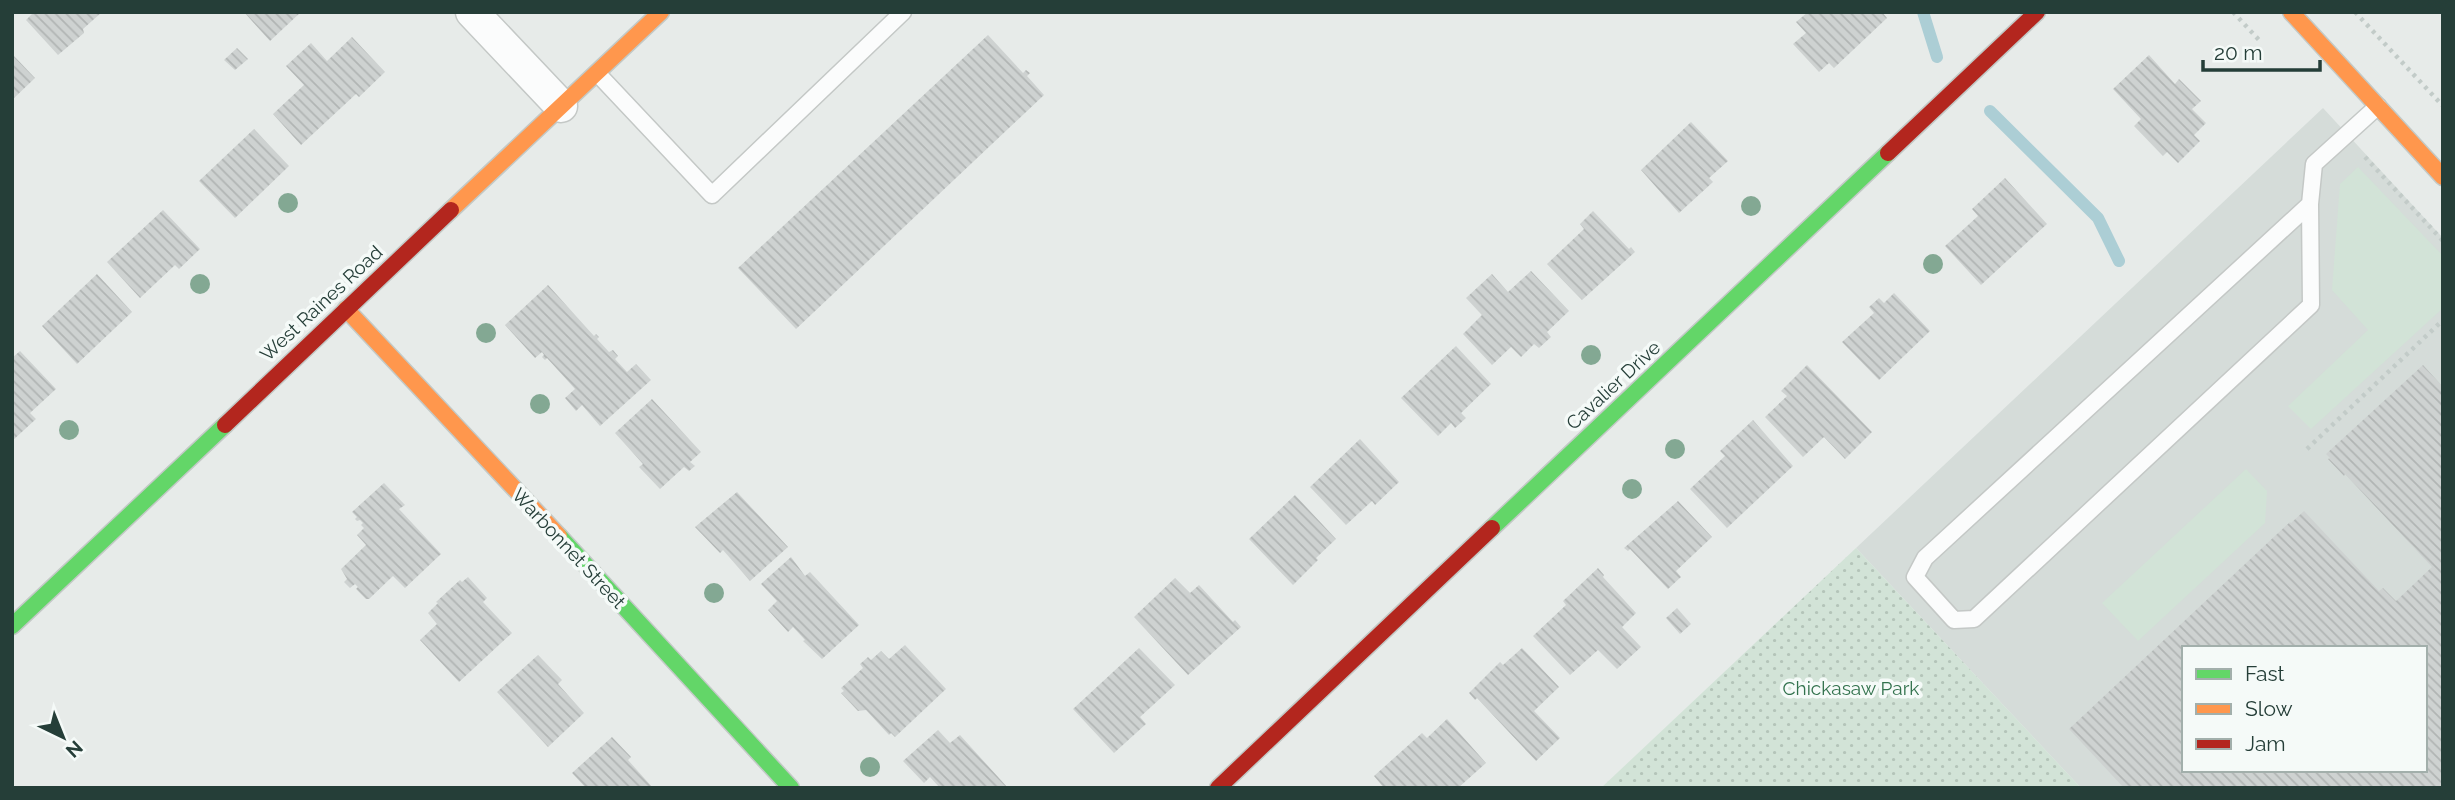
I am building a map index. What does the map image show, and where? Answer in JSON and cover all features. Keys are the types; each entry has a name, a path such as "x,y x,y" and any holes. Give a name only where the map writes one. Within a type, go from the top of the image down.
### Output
{"street":[{"path":"472,12 561,106"},
{"name":"West Raines Road","path":"12,626 661,12"},
{"name":"Cavalier Drive","path":"1218,788 2037,12"},
{"path":"2291,12 2443,177"},
{"name":"Warbonnet Street","path":"346,309 791,788"}],"lane":[{"path":"597,73 712,195 903,12"},
{"path":"2310,204 1925,558 1915,578 1954,620 1973,620 2311,305 2310,204 2314,164 2378,106"}],"path":[{"path":"2355,12 2443,106"},
{"path":"2346,136 2443,241"},
{"path":"2307,449 2443,320"}],"shaded area":[{"path":"2323,108 2443,238 2443,788 2081,788 1856,548"}],"green space":[{"path":"2358,167 2443,256 2443,308 2311,429 2288,406 2368,330 2332,290 2340,184"},
{"path":"2246,469 2267,491 2265,523 2138,641 2102,603"},
{"name":"Chickasaw Park","path":"1856,548 2081,788 1601,788"}],"building":[{"path":"34,12 102,12 83,29 84,33 58,55 26,20"},
{"path":"244,12 301,12 270,41"},
{"path":"1808,12 1882,12 1887,18 1834,68 1829,63 1819,72 1793,44 1806,33 1796,22"},
{"path":"988,35 1023,73 1026,70 1030,73 1027,76 1044,95 796,329 738,268"},
{"path":"352,37 385,72 359,97 356,94 301,145 273,114 304,85 286,66 311,43 327,61"},
{"path":"237,48 248,59 235,70 224,60"},
{"path":"12,54 35,78 12,100"},
{"path":"2149,55 2175,84 2179,79 2201,101 2192,109 2206,123 2194,135 2200,141 2178,163 2167,152 2163,156 2134,126 2141,119 2113,89"},
{"path":"1691,122 1728,161 1709,178 1713,182 1679,213 1641,170"},
{"path":"254,129 289,166 235,218 199,181"},
{"path":"2005,178 2047,224 1981,285 1945,246 1978,216 1972,209"},
{"path":"163,210 200,249 179,269 175,265 140,298 107,262"},
{"path":"1593,211 1635,252 1582,300 1547,264 1584,229 1580,224"},
{"path":"1531,271 1569,311 1547,332 1551,337 1539,348 1534,344 1521,357 1511,347 1492,365 1463,334 1482,315 1466,298 1492,274 1508,292"},
{"path":"97,274 132,312 77,364 42,326"},
{"path":"548,285 594,336 596,334 599,337 597,339 609,352 613,350 618,356 615,359 627,372 636,364 651,380 600,426 582,405 576,411 565,398 575,389 547,358 545,360 542,357 542,352 535,358 505,325"},
{"path":"1894,293 1930,331 1879,380 1842,342 1874,313 1869,307 1879,298 1884,303"},
{"path":"1456,346 1491,384 1461,413 1466,418 1455,428 1451,423 1438,436 1401,398"},
{"path":"20,351 56,389 30,413 36,419 12,441 12,358"},
{"path":"1807,365 1872,432 1845,459 1824,437 1803,457 1765,417 1787,396 1781,391"},
{"path":"2423,365 2443,387 2443,788 2124,788 2069,729 2304,511 2379,591 2383,588 2396,601 2432,567 2328,459 2330,458 2326,454"},
{"path":"652,399 701,452 690,462 695,466 689,471 684,467 660,489 639,467 643,464 615,433"},
{"path":"1753,420 1793,466 1727,528 1690,489 1725,456 1720,451"},
{"path":"1360,439 1399,482 1375,505 1372,501 1346,525 1310,487"},
{"path":"384,483 405,505 399,509 441,554 405,588 393,576 366,599 356,589 358,587 355,584 350,588 344,582 347,579 341,569 366,545 357,535 364,528 361,525 363,523 355,519 357,517 352,512"},
{"path":"737,492 788,547 750,581 723,550 720,553 695,527"},
{"path":"1295,495 1336,539 1293,585 1249,539"},
{"path":"1678,501 1712,537 1676,571 1681,577 1668,589 1630,549 1628,551 1624,548"},
{"path":"791,557 805,576 810,572 859,625 822,659 793,627 788,632 768,610 777,601 761,584"},
{"path":"1598,568 1636,613 1622,627 1641,647 1617,669 1598,650 1570,675 1533,636 1566,605 1563,601"},
{"path":"468,577 487,598 483,602 512,633 459,682 420,640 437,624 428,613 438,603 436,602 460,580 462,582"},
{"path":"1175,578 1190,593 1199,585 1233,622 1235,620 1241,627 1188,675 1134,617"},
{"path":"1677,608 1691,624 1680,634 1666,618"},
{"path":"905,645 946,689 895,737 891,733 889,735 866,710 858,711 841,693 844,691 841,688 863,668 860,664 868,657 871,660 881,651 889,659"},
{"path":"1139,648 1175,685 1140,717 1146,724 1114,753 1073,709"},
{"path":"1522,648 1559,687 1534,711 1560,738 1536,761 1477,698 1475,700 1469,693 1500,662 1503,665"},
{"path":"538,655 562,680 558,684 584,713 548,747 497,692"},
{"path":"1447,719 1486,763 1458,788 1384,788 1374,776 1422,733 1427,738"},
{"path":"938,730 950,743 960,735 1008,788 940,788 930,777 924,783 903,761"},
{"path":"612,737 631,757 628,760 653,788 586,788 572,773"}],"waterway":[{"path":"1923,12 1937,57"},
{"path":"1990,111 2098,218 2119,261"}],"traffic: fast":[{"path":"1492,528 1888,153"},
{"path":"12,626 225,425"},
{"path":"559,536 791,788"}],"traffic: slow":[{"path":"451,210 661,12"},
{"path":"2291,12 2443,177"},
{"path":"346,309 559,536"}],"traffic: jam":[{"path":"1888,153 2037,12"},
{"path":"225,425 451,210"},
{"path":"1218,788 1492,528"}]}
